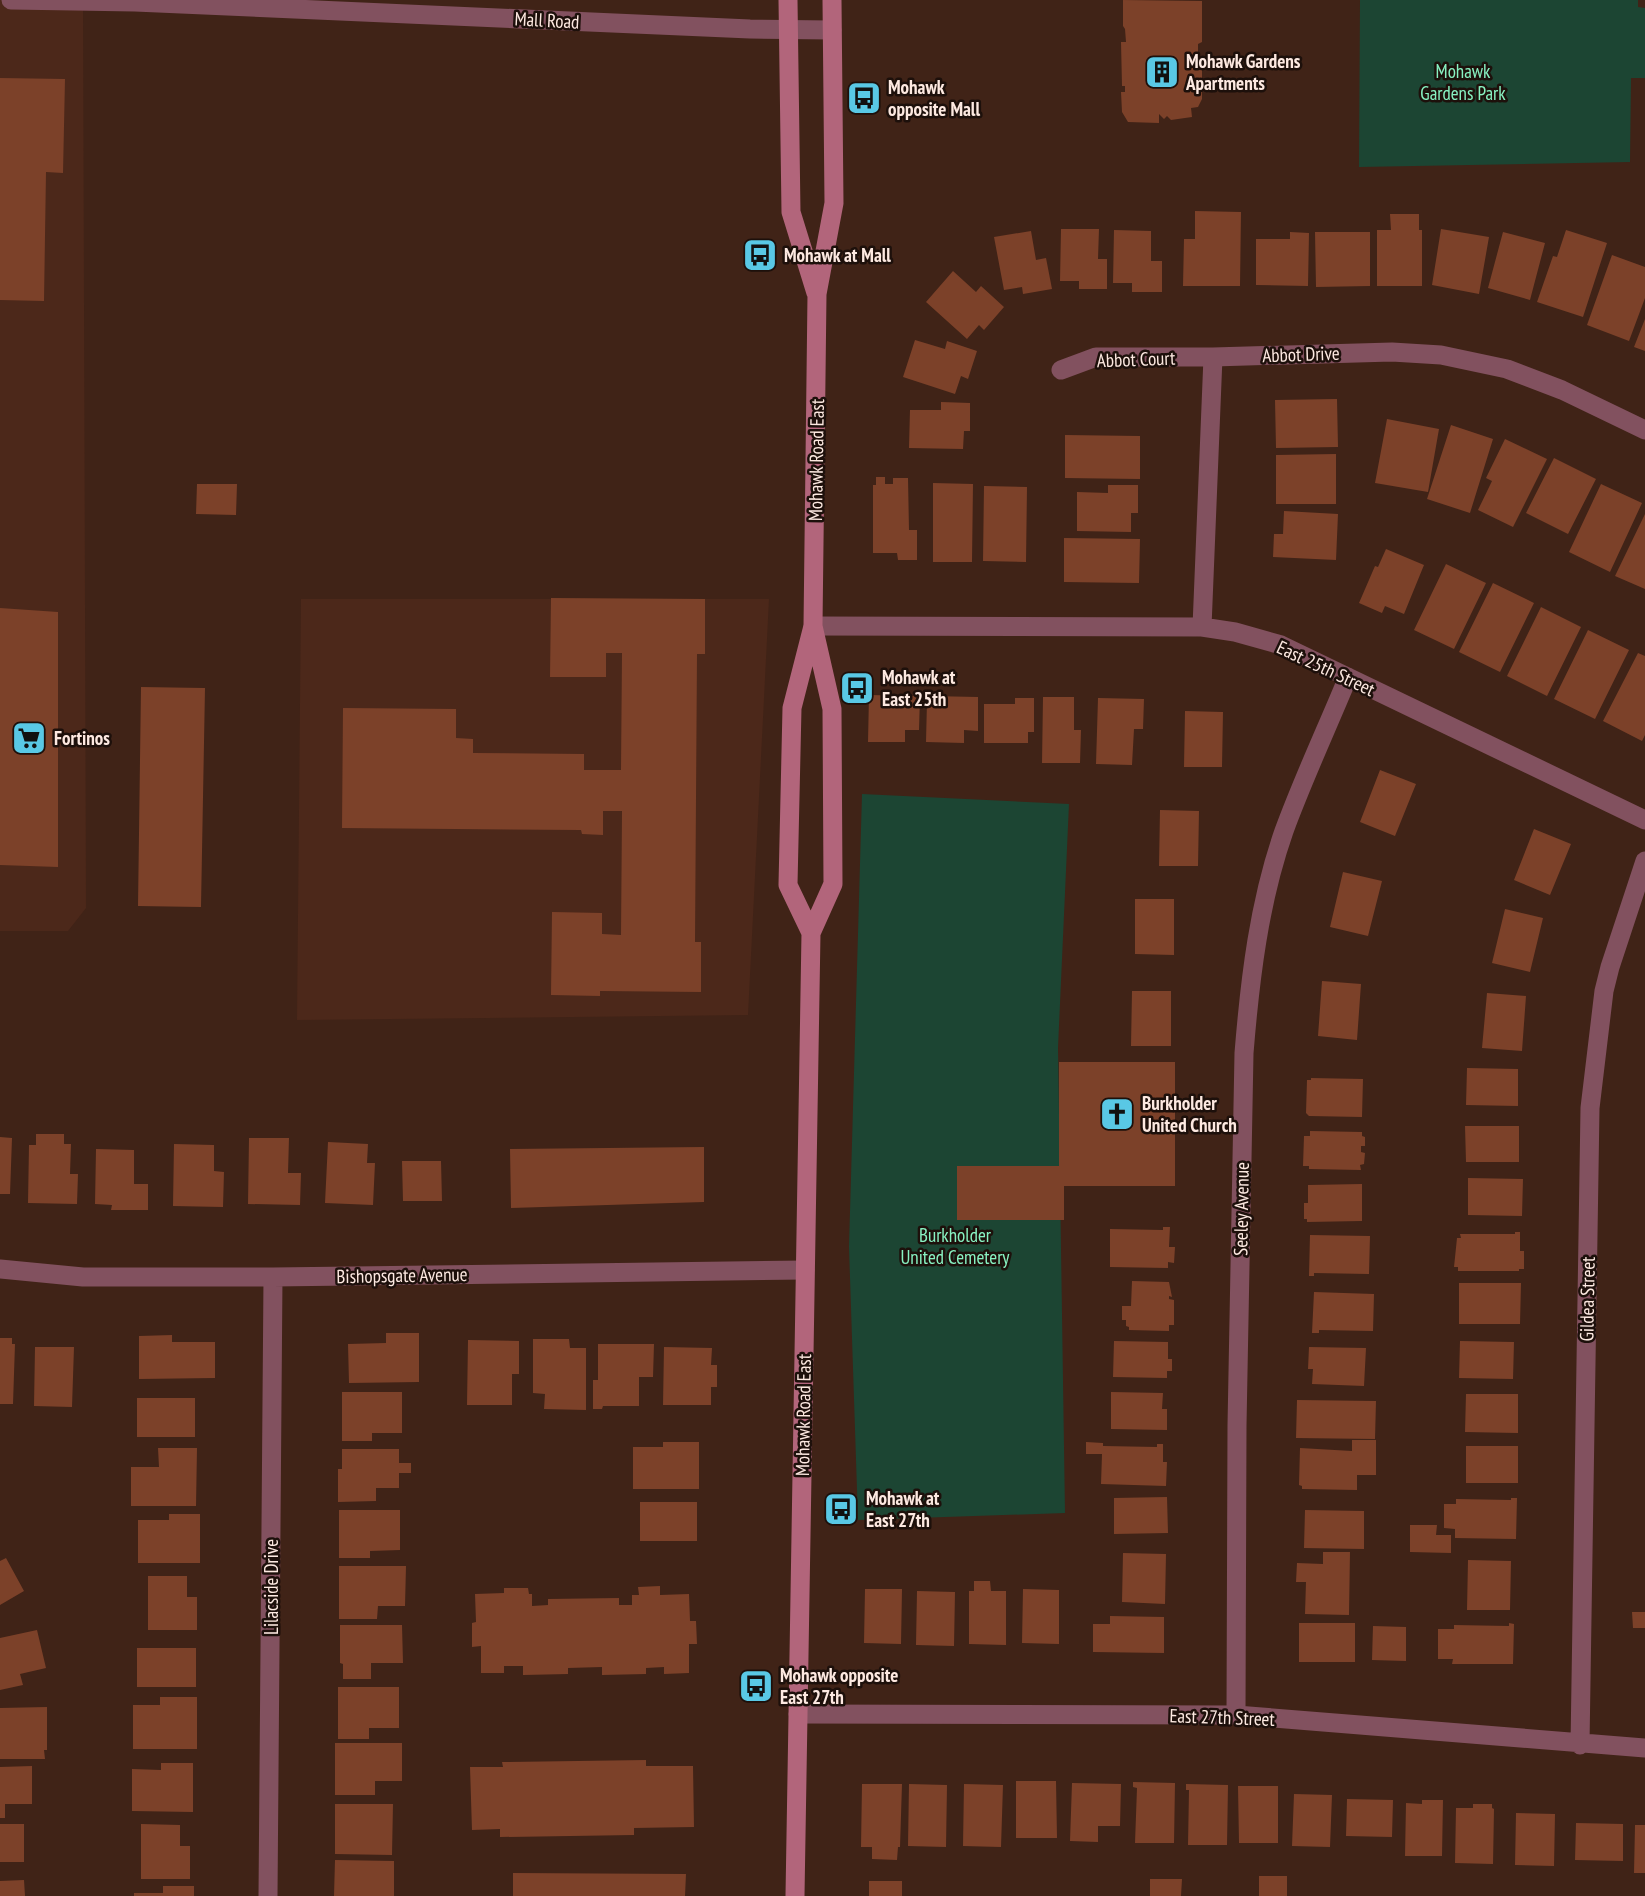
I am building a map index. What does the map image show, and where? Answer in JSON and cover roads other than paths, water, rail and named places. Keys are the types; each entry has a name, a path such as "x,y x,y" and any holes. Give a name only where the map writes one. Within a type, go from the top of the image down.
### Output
{"main road":[{"name":"Mohawk Road East","path":"788,0 791,212 817,295"},
{"name":"Mohawk Road East","path":"795,1896 811,933 833,884 832,709 813,626 817,295 834,204 832,0"},
{"name":"Mohawk Road East","path":"811,933 788,885 792,708 813,626"}],"street":[{"name":"Mall Road","path":"11,0 135,2 832,30"},
{"name":"Abbot Drive","path":"1213,357 1392,352 1441,355 1507,369 1562,390 1645,430"},
{"name":"Abbot Court","path":"1061,370 1096,357 1213,357"},
{"path":"1202,627 1213,357"},
{"name":"East 25th Street","path":"813,626 1202,627 1235,632 1281,645 1645,820"},
{"name":"Seeley Avenue","path":"1236,1715 1239,1329 1244,1053 1249,997 1269,887 1283,833 1348,677"},
{"name":"Gildea Street","path":"1580,1745 1590,1108 1604,991 1645,861"},
{"name":"Bishopsgate Avenue","path":"0,1269 83,1277 805,1270"},
{"name":"Lilacside Drive","path":"268,1896 273,1277"},
{"name":"East 27th Street","path":"798,1714 1236,1715 1580,1745 1645,1748"}],"place":[{"name":"Mohawk Gardens Apartments","path":"1162,72"},
{"name":"Mohawk opposite Mall","path":"864,98"},
{"name":"Mohawk at Mall","path":"760,255"},
{"name":"Mohawk at East 25th","path":"857,688"},
{"name":"Fortinos","path":"29,738"},
{"name":"Burkholder United Church","path":"1117,1114"},
{"name":"Mohawk at East 27th","path":"841,1509"},
{"name":"Mohawk opposite East 27th","path":"756,1686"}],"park label":[{"name":"Mohawk Gardens Park","path":"1463,82"},
{"name":"Burkholder United Cemetery","path":"955,1246"}]}
